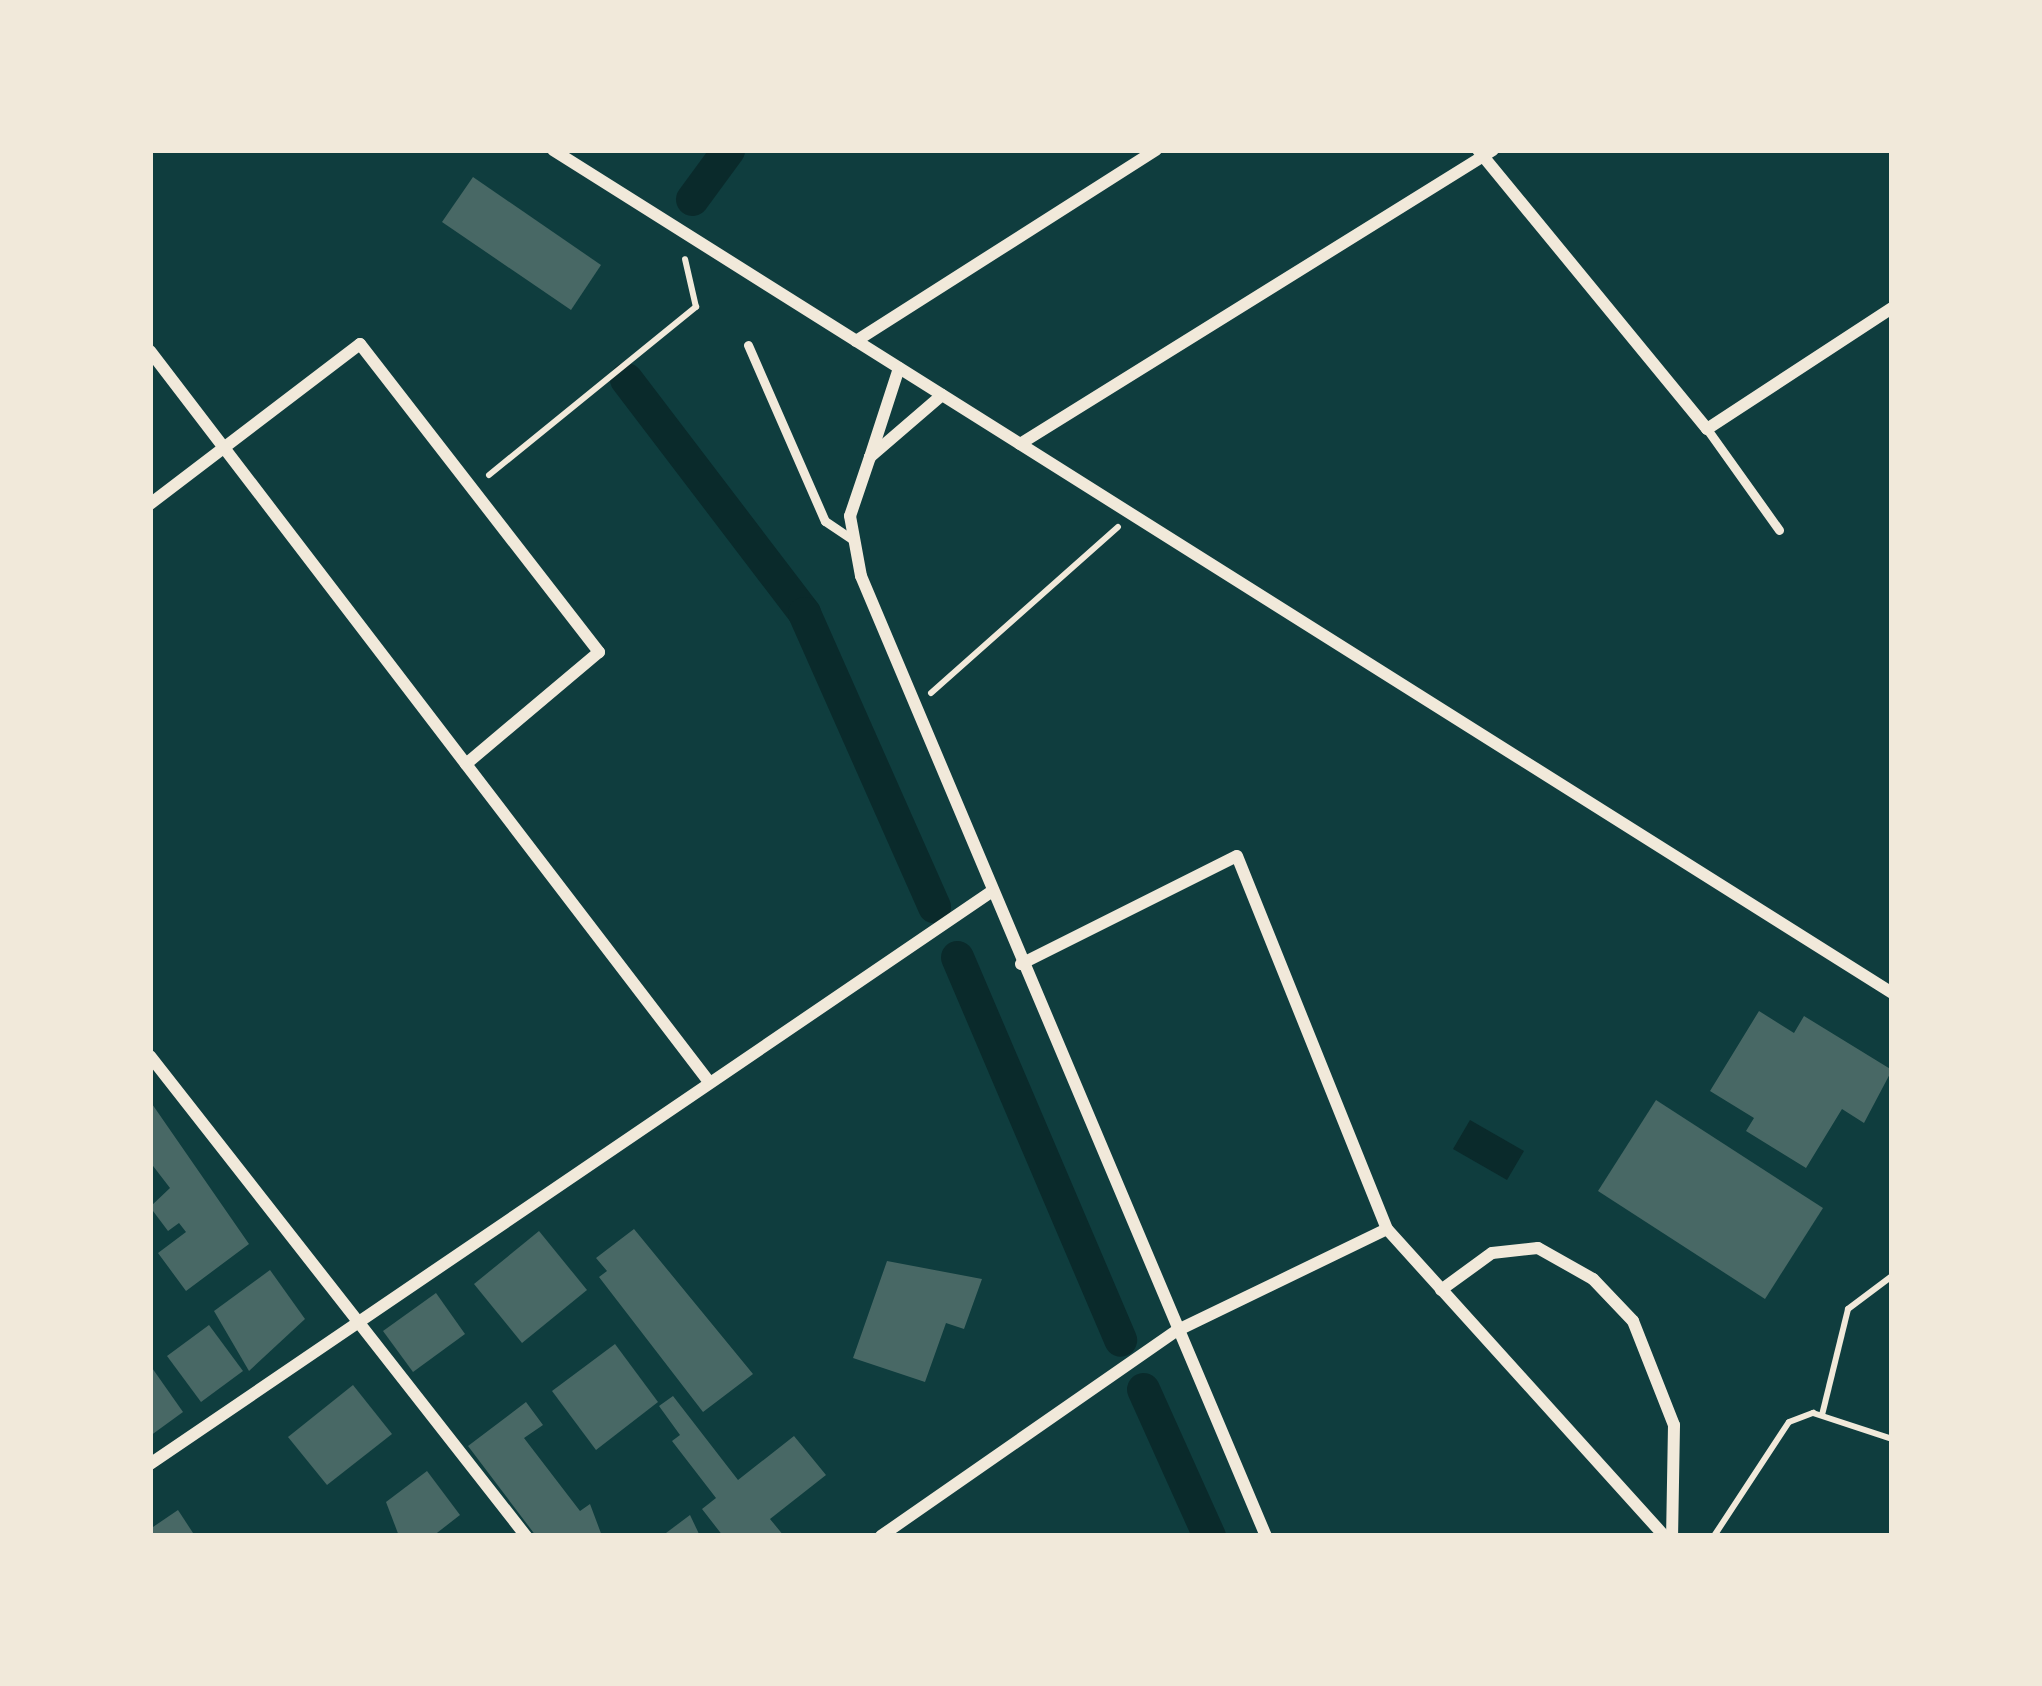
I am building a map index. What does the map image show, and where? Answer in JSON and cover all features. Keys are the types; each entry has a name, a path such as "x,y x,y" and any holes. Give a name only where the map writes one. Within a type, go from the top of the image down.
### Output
{"street":[{"path":"553,150 1892,993"},
{"path":"856,341 1156,150"},
{"path":"1020,444 1484,152 1707,429 1892,308"},
{"path":"150,503 360,344 599,652 466,764"},
{"path":"150,351 709,1082"},
{"path":"899,368 870,457 852,539 991,892 1266,1536"},
{"path":"870,457 942,395"},
{"path":"1021,964 1237,856 1387,1228 1668,1536"},
{"path":"150,1464 991,892"},
{"path":"150,1056 526,1536"},
{"path":"880,1536 1176,1331 1387,1228"},
{"path":"1441,1290 1492,1253 1538,1248 1593,1279 1633,1321 1674,1425 1668,1536"}],"lane":[{"path":"748,345 824,521 852,539"},
{"path":"1707,429 1779,530"}],"path":[{"path":"472,488 696,307 683,262 696,240"},
{"path":"915,707 1129,512"},
{"path":"1822,1415 1848,1309 1892,1276"},
{"path":"1714,1536 1789,1423 1822,1415 1892,1439"}],"water":[{"path":"1470,1120 1524,1151 1507,1180 1453,1149"}],"building":[{"path":"473,177 601,265 571,310 442,222"},
{"path":"1759,1011 1794,1033 1804,1016 1892,1070 1864,1123 1842,1109 1806,1168 1746,1131 1754,1118 1710,1091"},
{"path":"1656,1100 1823,1208 1765,1299 1598,1191"},
{"path":"150,1101 249,1244 186,1291 158,1253 186,1232 179,1223 168,1231 150,1207 170,1188 150,1162"},
{"path":"634,1229 753,1374 703,1412 599,1277 607,1271 596,1258"},
{"path":"539,1231 587,1290 522,1343 474,1284"},
{"path":"887,1261 982,1279 964,1329 946,1323 925,1382 853,1358"},
{"path":"270,1270 305,1319 249,1371 214,1311"},
{"path":"436,1293 465,1334 413,1372 383,1331"},
{"path":"209,1325 243,1371 201,1402 167,1356"},
{"path":"615,1344 658,1402 596,1450 552,1391"},
{"path":"150,1365 183,1412 150,1436"},
{"path":"353,1385 392,1434 327,1485 288,1437"},
{"path":"673,1396 738,1480 794,1436 826,1475 770,1519 784,1536 723,1536 702,1509 716,1498 672,1441 680,1435 659,1406"},
{"path":"526,1402 543,1425 524,1438 580,1511 590,1504 602,1536 536,1536 468,1446"},
{"path":"427,1471 460,1515 433,1536 399,1536 386,1502"},
{"path":"178,1510 195,1536 150,1536 150,1529"},
{"path":"690,1515 700,1536 662,1536"}],"waterway":[{"path":"692,199 728,150"},
{"path":"626,379 804,613 934,906"},
{"path":"957,957 1120,1340"},
{"path":"1143,1389 1209,1536"}]}
